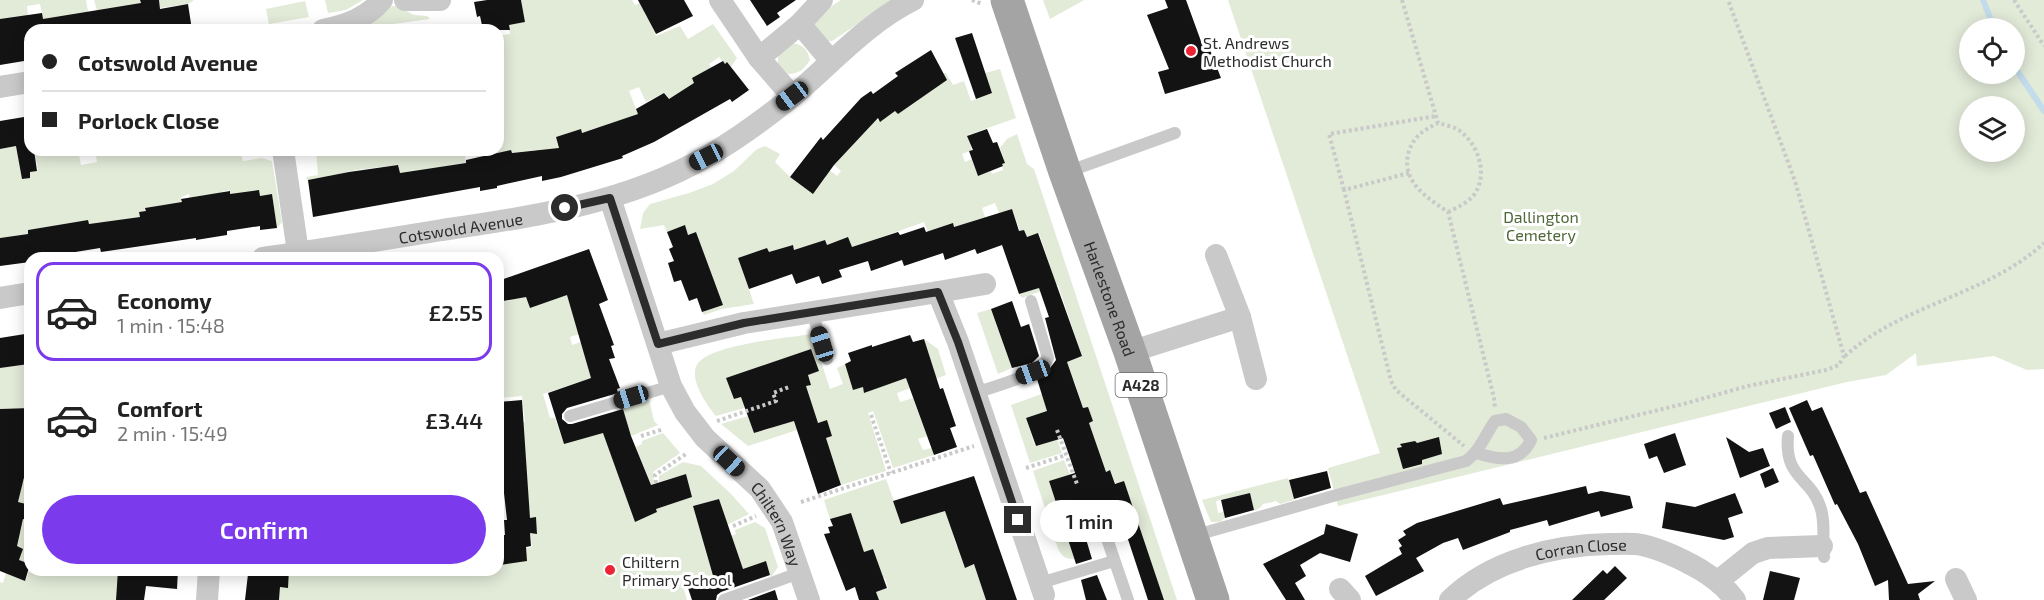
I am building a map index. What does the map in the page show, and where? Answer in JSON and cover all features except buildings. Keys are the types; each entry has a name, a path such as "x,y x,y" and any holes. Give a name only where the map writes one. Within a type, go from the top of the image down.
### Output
{"main road":[{"name":"Harlestone Road","path":"1007,0 1065,172 1130,352 1213,600"}],"street":[{"path":"347,24 365,15 382,0"},
{"path":"405,0 440,0"},
{"path":"720,0 759,58 792,96"},
{"path":"759,58 800,24 822,0"},
{"name":"Cotswold Avenue","path":"298,252 498,222 610,198 647,186 706,157 732,141 792,96 866,31 913,0"},
{"path":"800,24 831,61"},
{"path":"0,87 24,83"},
{"path":"284,156 298,252"},
{"name":"Chiltern Way","path":"610,198 670,386 685,412 705,438 760,489 782,522 809,600"},
{"path":"1216,255 1240,317 1256,379"},
{"path":"658,344 744,323 985,284"},
{"path":"938,292 958,342 1042,589"},
{"path":"0,298 24,294"},
{"path":"1130,352 1240,317"},
{"name":"Corran Close","path":"1449,600 1485,574 1525,557 1582,544 1640,544 1679,556 1718,581 1735,600"},
{"path":"1718,581 1753,553 1768,548 1823,552"},
{"path":"207,600 209,576"},
{"path":"1956,579 1966,600"}],"lane":[{"path":"1065,172 1175,133"},
{"path":"975,393 1033,372 1045,363 1048,358 1031,301"},
{"path":"812,312 827,359"},
{"path":"570,416 670,386"},
{"path":"1191,537 1466,461 1476,454 1495,421 1506,419 1521,427 1532,440 1527,448 1516,456 1498,460 1476,454"},
{"path":"1788,436 1788,452 1793,470 1816,498 1820,507 1823,524 1823,552"},
{"path":"1102,524 1128,600"},
{"path":"1042,589 1114,561"},
{"path":"724,600 800,573"}],"path":[{"path":"1402,0 1438,123"},
{"path":"1728,0 1795,181 1844,356"},
{"path":"2014,0 2044,46"},
{"path":"1436,116 1329,134 1391,381 1396,390 1422,413 1476,454"},
{"path":"1448,212 1467,202 1477,190 1482,170 1475,148 1460,130 1438,123 1422,131 1412,144 1406,163 1409,173 1423,195 1448,212 1494,398 1495,421"},
{"path":"1344,190 1409,173"},
{"path":"1535,440 1748,386 1839,366 1844,356 1864,339 1923,309 1989,281 2044,243"},
{"path":"716,422 776,401 773,393 789,387"},
{"path":"871,415 891,473"},
{"path":"641,436 664,429"},
{"path":"1057,430 1077,484"},
{"path":"801,502 979,444"},
{"path":"656,483 655,475 686,454"},
{"path":"1026,468 1066,456"},
{"path":"733,526 756,515"}],"green space":[{"path":"0,0 86,0 90,23 43,19 40,4 27,6 28,15 0,28"},
{"path":"94,0 140,0 142,13 97,11"},
{"path":"159,0 194,0 188,4 160,8"},
{"path":"325,0 363,0 346,10 328,13"},
{"path":"521,0 632,0 635,5 640,3 656,36 680,26 688,39 713,24 737,58 731,67 719,57 709,64 714,72 709,74 706,70 696,86 669,99 664,93 646,102 639,87 629,91 638,114 609,124 600,136 597,128 582,133 581,130 556,137 559,149 504,155 504,35 510,34 509,25 525,22"},
{"path":"841,0 893,0 832,41 826,41 814,25 826,10"},
{"path":"1043,0 1084,0 1050,19"},
{"name":"Dallington Cemetery","path":"1228,0 2044,0 2044,369 2027,370 1994,356 1917,366 1916,353 1886,375 1847,382 1338,506 1328,468 1380,453"},
{"path":"305,1 309,17 269,24 266,9"},
{"path":"392,6 397,6 414,15 427,16 430,19 393,24 370,24"},
{"path":"791,43 804,48 810,60 801,70 788,74 778,64 778,56"},
{"path":"1000,69 1016,118 968,135 972,150 962,154 965,162 972,159 978,176 991,171 992,174 1003,170 1002,164 1005,163 1000,148 1007,139 1017,134 1027,164 1034,169 1177,600 1164,600 1110,470 1105,472 1089,423 1093,421 1088,407 1083,408 1075,383 1065,363 1082,356 1058,285 1022,298 1019,294 1038,288 1051,269 1039,233 1027,237 1024,230 1020,231 1012,209 999,213 995,203 982,208 985,217 928,232 924,222 862,244 853,251 848,238 827,245 825,240 816,243 823,265 797,257 793,245 769,252 767,248 738,258 754,304 722,309 704,315 702,312 722,305 687,257 703,251 696,232 688,235 685,226 667,232 664,225 640,229 643,213 650,204 713,184 734,171 757,149 765,146 780,154 775,162 790,177 813,194 826,177 812,166 819,162 837,176 841,171 834,165 876,120 881,121 895,111 898,114 915,101 924,87 944,73 953,85 964,81 971,101 992,93 985,73"},
{"path":"17,146 21,173 38,170 35,156 79,156 81,165 97,162 96,156 242,156 243,161 262,158 272,161 282,222 277,228 272,194 231,201 229,190 221,192 223,203 205,195 194,197 196,207 192,207 189,194 181,197 182,206 164,205 146,208 146,211 139,212 140,217 89,224 88,220 28,230 28,234 0,238 0,149"},
{"path":"316,156 465,156 466,163 400,173 398,165 361,169 309,185 306,177 318,175"},
{"path":"477,156 502,156 478,163"},
{"path":"566,280 579,334 570,337 572,345 596,337 600,350 585,356 591,378 543,394 550,418 555,418 564,444 598,417 635,522 657,512 653,500 667,505 692,497 686,474 659,482 659,476 683,462 701,466 749,514 727,525 719,499 693,506 711,568 731,536 736,534 735,530 755,522 765,528 778,567 771,577 766,562 688,588 686,581 682,583 687,600 279,600 280,587 288,587 289,576 504,576 504,553 532,547 530,533 537,533 536,518 530,518 524,441 514,423 525,422 522,396 504,398 504,301 513,300 510,290 521,284 530,308 552,300"},
{"path":"991,309 1012,368 998,374 977,313"},
{"path":"812,334 830,389 843,384 837,368 845,364 853,390 863,387 865,393 932,365 924,339 938,349 946,375 897,393 900,402 913,398 927,436 918,439 923,450 932,448 934,455 893,468 873,411 868,413 886,471 841,485 826,438 832,436 827,420 748,446 721,424 748,416 754,433 770,429 769,424 815,414 806,386 811,384 808,375 819,371 811,349 727,378 734,399 751,394 755,405 716,416 703,398 696,382 696,368 699,362 708,356 736,346"},
{"path":"24,365 24,408 0,409 0,368"},
{"path":"1047,392 1057,420 1026,418 1035,446 1057,439 1062,453 1030,463 1011,405"},
{"path":"649,399 654,421 658,425 631,436 623,409"},
{"path":"663,433 680,453 653,472 654,484 651,485 636,447 642,444 642,441"},
{"path":"1064,460 1070,475 1049,481 1058,509 1083,492 1091,515 1080,519 1082,525 1066,530 1074,559 1064,557 1058,549 1033,471"},
{"path":"1288,478 1294,500 1280,504 1276,501 1263,504 1254,511 1250,493 1216,501 1218,513 1224,512 1225,518 1220,522 1211,522 1202,500"},
{"path":"24,479 24,504 18,502 21,489 18,488 19,483 23,483"},
{"path":"886,479 902,524 950,509 957,547 965,544 966,567 974,564 986,600 879,600 876,592 888,588 885,578 880,579 880,568 873,549 864,552 851,513 830,519 824,500"},
{"path":"24,519 24,562 19,560 23,549 7,543 20,533"},
{"path":"6,573 25,581 27,576 143,576 142,585 117,583 116,600 0,600 0,582 3,583"}],"waterway":[{"path":"1983,0 1990,18"},
{"path":"2025,82 2044,111"}],"place":[{"name":"St. Andrews Methodist Church","path":"1191,51"},
{"name":"Chiltern Primary School","path":"610,570"}],"route":[{"path":"565,208 610,198 658,344 744,323 938,292 958,342 1018,520"}]}
